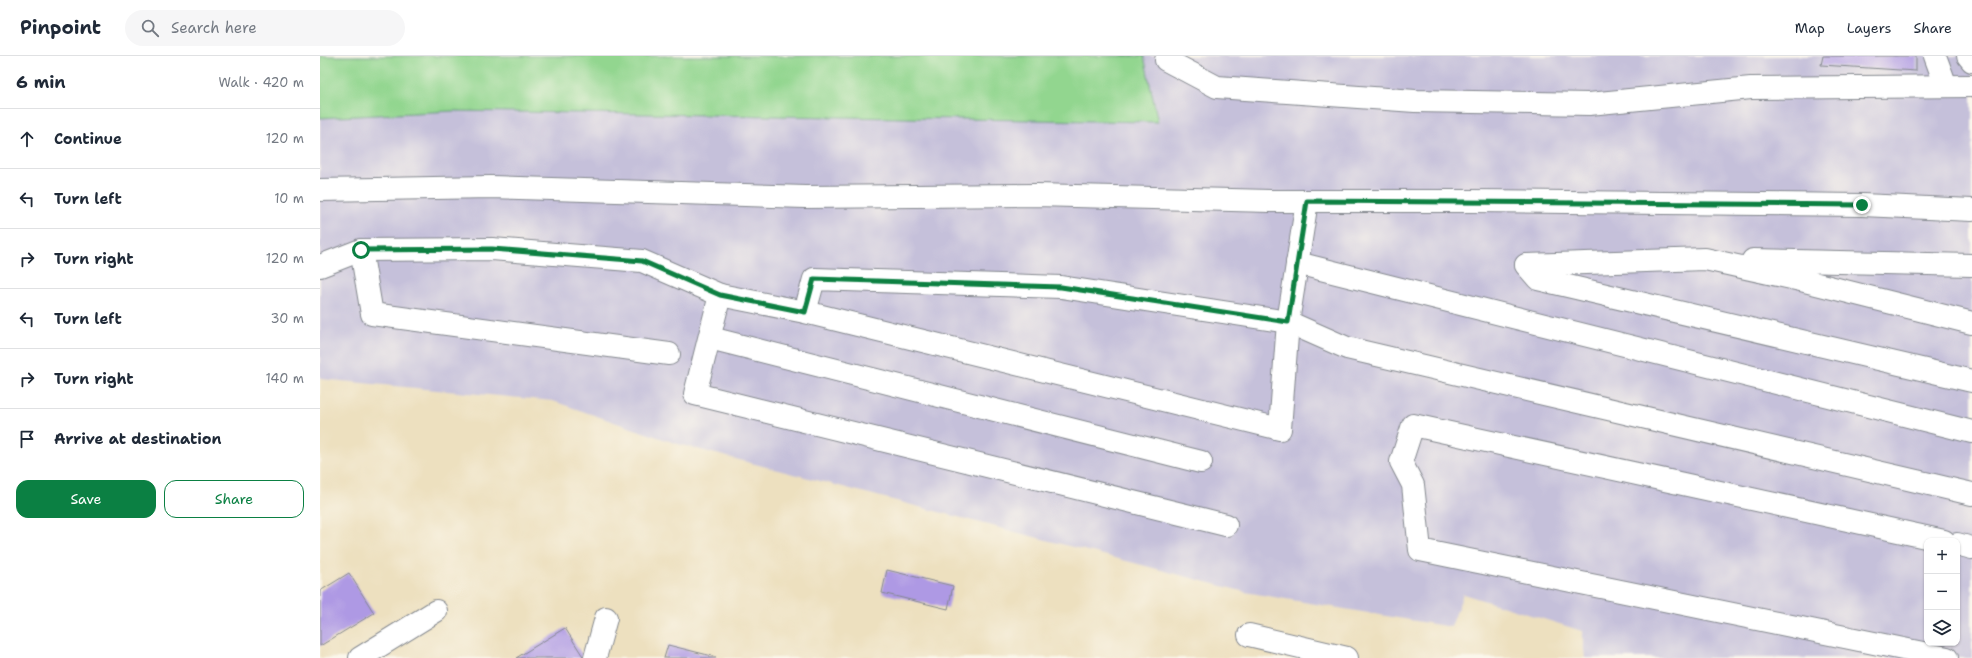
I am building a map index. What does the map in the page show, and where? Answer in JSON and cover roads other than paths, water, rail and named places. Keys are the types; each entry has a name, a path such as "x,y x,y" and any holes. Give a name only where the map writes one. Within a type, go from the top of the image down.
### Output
{"lane":[{"path":"1935,56 1946,86"},
{"path":"1968,56 1972,60"},
{"path":"1166,60 1217,87 1415,102 1589,104 1751,88 1972,86"},
{"path":"320,190 491,187 805,197 1036,195 1307,201 1862,205 1972,210"},
{"path":"320,266 361,250 492,249 642,261 720,295 805,312 1280,429 1288,322 1307,201"},
{"path":"361,250 372,314 669,354"},
{"path":"1972,265 1705,260 1526,265 1538,279 1972,380"},
{"path":"1705,260 1805,281 1972,323"},
{"path":"1298,263 1972,432"},
{"path":"805,312 814,279 1061,287 1288,322 1347,348 1972,494"},
{"path":"720,295 695,394 1226,525"},
{"path":"710,338 1201,462"},
{"path":"1930,538 1413,425 1401,462 1413,485 1420,550 1947,658"},
{"path":"1960,545 1972,548"},
{"path":"360,658 436,611"},
{"path":"595,658 606,618"},
{"path":"1249,635 1347,658"}]}
